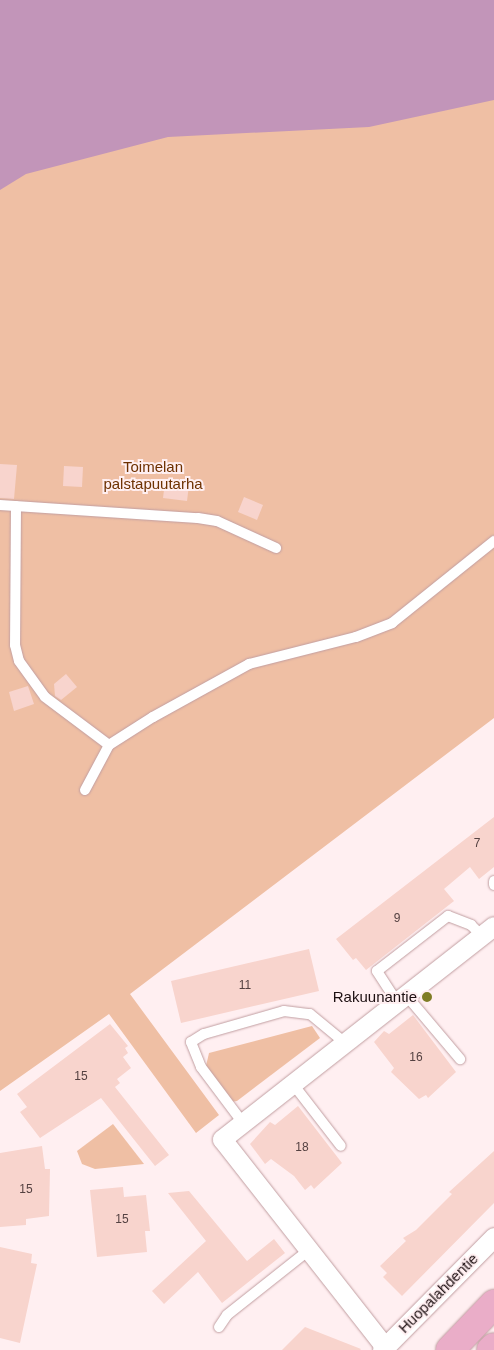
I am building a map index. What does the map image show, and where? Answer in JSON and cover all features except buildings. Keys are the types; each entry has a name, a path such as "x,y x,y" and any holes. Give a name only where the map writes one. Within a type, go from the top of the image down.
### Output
{"main road":[{"path":"450,1350 494,1304"},
{"path":"491,1350 494,1346"}],"street":[{"path":"384,1349 222,1139 488,931"},
{"name":"Huopalahdentie","path":"384,1349 494,1237"}],"lane":[{"path":"0,505 198,518 217,521 276,548"},
{"path":"16,506 15,645 19,661 45,697 109,744"},
{"path":"85,790 109,744 207,684 250,664 356,638 392,623 494,541"},
{"path":"460,1059 377,971 448,916 488,931"},
{"path":"243,1123 201,1067 190,1042 204,1034 284,1011 310,1014 345,1043"},
{"path":"293,1084 341,1146"},
{"path":"219,1327 227,1315 309,1250"}],"green space":[{"name":"Toimelan palstapuutarha","path":"25,0 494,0 494,718 130,994 219,1115 196,1133 109,1014 0,1091 0,18"},
{"path":"312,1026 320,1038 237,1101 231,1102 206,1066 209,1053"},
{"path":"113,1124 144,1164 95,1169 82,1164 77,1151"}],"shaded area":[{"path":"0,0 494,0 494,100 369,127 168,137 26,174 0,190"}],"place":[{"name":"Rakuunantie","path":"427,997"}]}
